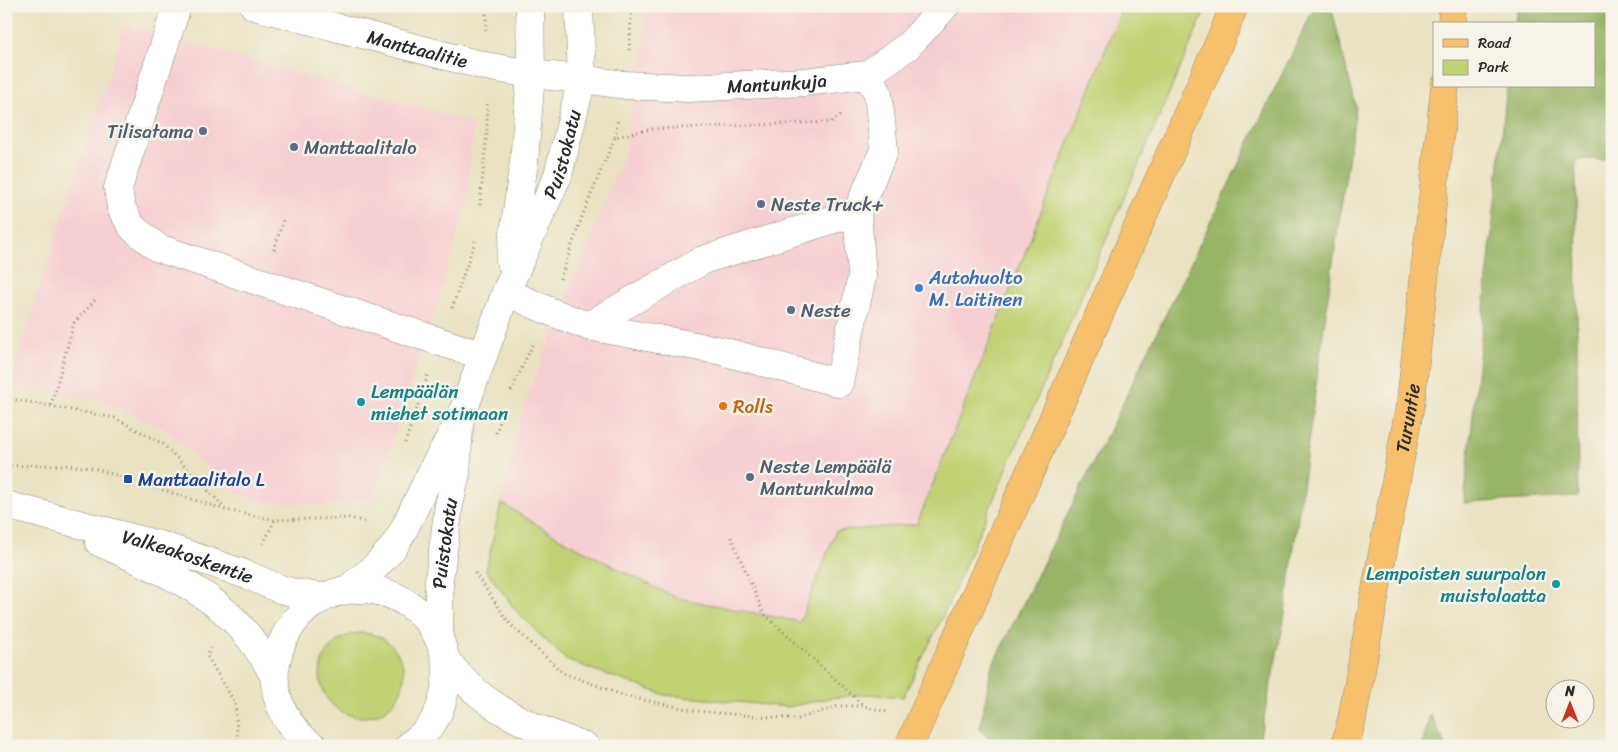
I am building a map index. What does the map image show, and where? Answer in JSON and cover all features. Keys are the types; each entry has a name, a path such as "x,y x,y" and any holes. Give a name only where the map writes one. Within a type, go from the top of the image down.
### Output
{"main road":[{"path":"914,735 1234,6"},
{"path":"1452,22 1453,6"},
{"name":"Turuntie","path":"1345,746 1354,710 1411,400 1445,88"}],"street":[{"path":"177,6 118,188 121,208 133,228 158,248 484,356"},
{"name":"Manttaalitie","path":"254,6 485,66 531,74 582,79"},
{"name":"Puistokatu","path":"506,292 524,162 531,74 530,6"},
{"name":"Puistokatu","path":"348,589 374,568 392,549 460,420 506,292 558,175 582,79 579,6"},
{"name":"Mantunkuja","path":"582,79 625,86 689,88 804,82 872,84 945,6"},
{"path":"506,292 588,326 722,351 839,383 862,276 857,212 884,150 872,84"},
{"path":"588,326 703,260 857,212"},
{"name":"Puistokatu","path":"409,746 426,731 441,708 446,685 438,608 442,552 456,474 460,420"},
{"name":"Valkeakoskentie","path":"6,505 162,546 247,575 280,589 322,598"},
{"name":"Valkeakoskentie","path":"51,518 93,540 144,562 178,580 218,605 263,655 274,676"},
{"path":"313,746 304,740 288,734 278,700 274,676 277,652 287,630 302,611 322,598 348,589 366,589 384,592 401,599 416,609 429,622 460,679 476,694 503,712 585,746"}],"path":[{"path":"479,208 487,132 486,6"},
{"path":"508,397 548,311 583,214 615,137 652,129 831,122 872,84"},
{"path":"402,449 476,238"},
{"path":"51,405 74,323 96,299"},
{"path":"6,398 115,418 163,444 226,510"},
{"path":"496,435 502,416"},
{"path":"6,466 64,465 93,468 226,510 275,520 349,518 379,524 401,535"},
{"path":"731,537 764,614 864,706 914,735"},
{"path":"442,552 467,562 486,586 510,624 564,672 625,696 698,711 798,718 838,706 864,706"}],"shaded area":[{"path":"645,6 1123,6 917,524 836,531 800,622 677,598 558,537 501,503 524,404 625,152 645,41"},
{"path":"125,25 473,123 468,196 443,286 374,499 321,505 261,501 240,495 161,427 103,401 11,384 28,323"}],"green space":[{"path":"1123,6 1207,6 943,616 903,697 867,694 830,698 788,707 665,695 566,660 517,612 486,570 501,503 558,537 677,598 800,622 836,531 917,524"},
{"path":"1315,6 1331,6 1356,107 1284,620 1258,746 993,746 980,728 991,668 1117,415"},
{"path":"1517,6 1612,6 1612,159 1576,160 1578,497 1464,503 1507,88 1596,88 1596,22 1515,22"},
{"path":"354,633 370,633 386,640 397,651 404,667 401,691 392,705 386,710 370,717 354,717 338,710 327,699 320,683 320,667 327,651 338,640"},
{"path":"1430,714 1446,746 1422,746"}],"place":[{"name":"Tilisatama","path":"203,131"},
{"name":"Manttaalitalo","path":"294,147"},
{"name":"Neste Truck+","path":"761,204"},
{"name":"Autohuolto M. Laitinen","path":"919,288"},
{"name":"Neste","path":"791,310"},
{"name":"Lempäälän miehet sotimaan","path":"361,402"},
{"name":"Rolls","path":"723,406"},
{"name":"Neste Lempäälä Mantunkulma","path":"750,477"},
{"name":"Manttaalitalo L","path":"128,479"},
{"name":"Lempoisten suurpalon muistolaatta","path":"1556,584"}]}
